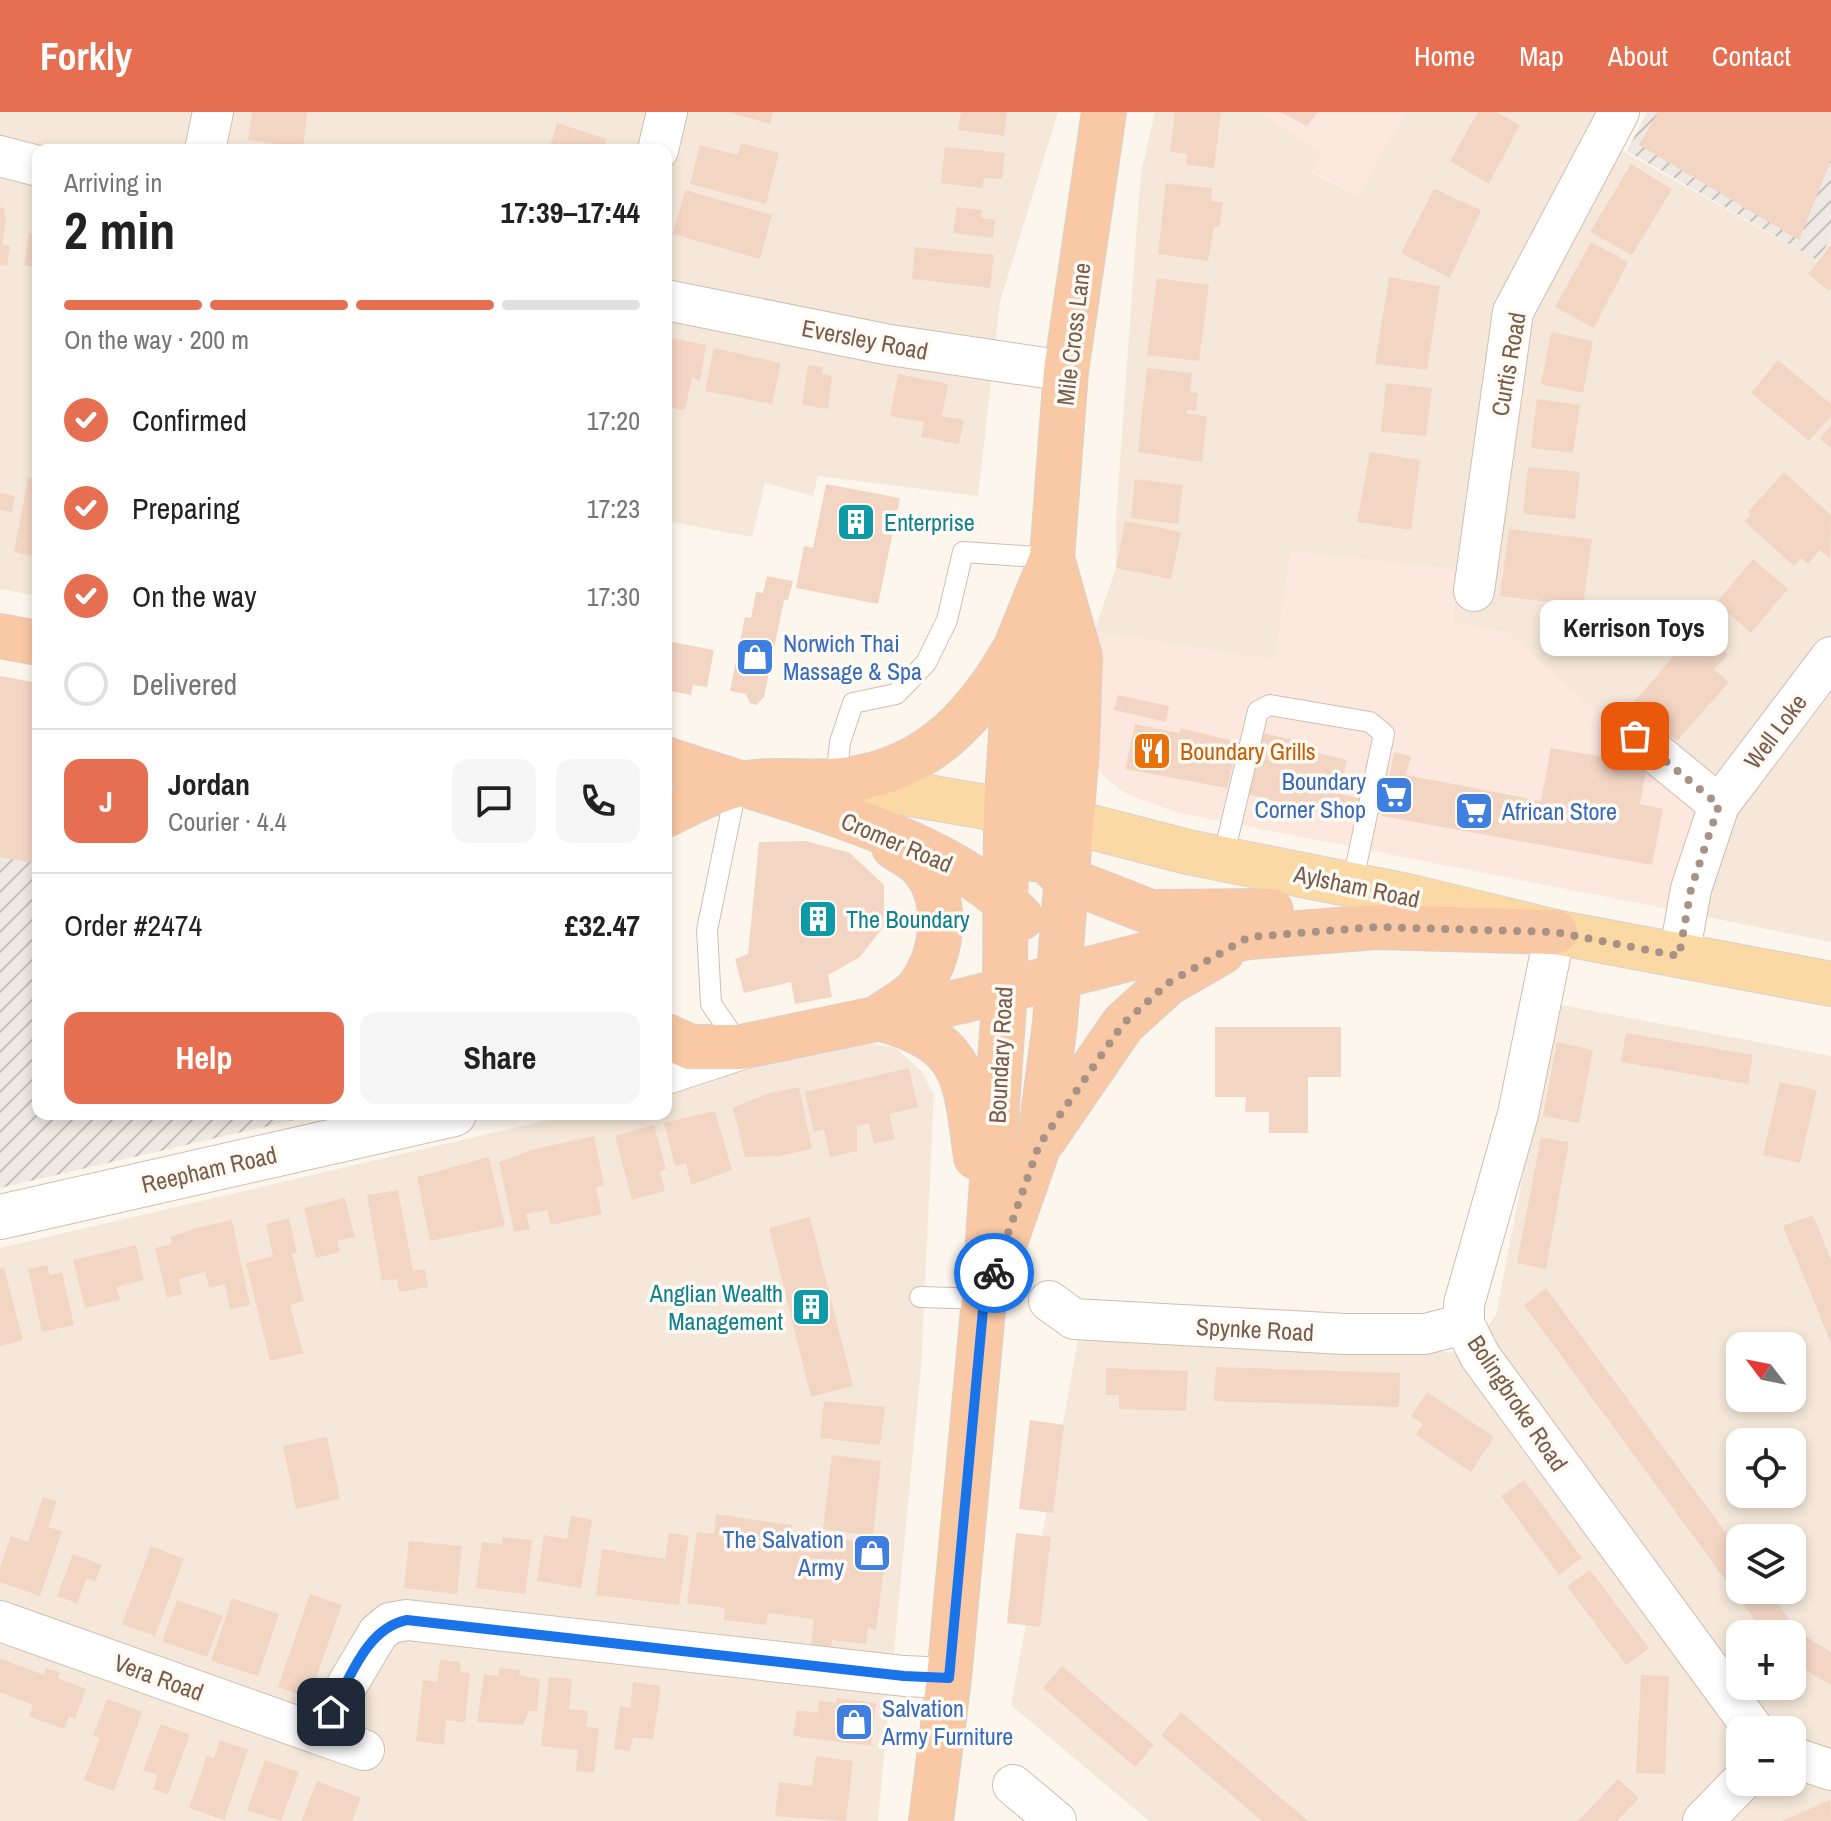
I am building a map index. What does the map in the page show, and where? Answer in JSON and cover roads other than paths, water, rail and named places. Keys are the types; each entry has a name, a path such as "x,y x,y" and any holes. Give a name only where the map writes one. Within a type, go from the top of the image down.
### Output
{"highway":[{"name":"Mile Cross Lane","path":"1037,824 1017,644 1052,558 1066,371 1104,112"},
{"name":"Mile Cross Lane","path":"1037,824 1084,673 1052,558"},
{"path":"1037,824 1052,558"},
{"path":"0,636 32,642"},
{"name":"Cromer Road","path":"737,784 836,781 896,766 944,740 960,727 993,686 1017,644"},
{"name":"Cromer Road","path":"672,761 864,825 967,872 1018,918 1059,977"},
{"path":"672,812 737,784"},
{"name":"Boundary Road","path":"984,1299 1039,1145 1059,977 1066,879 1037,824"},
{"name":"Boundary Road","path":"931,1821 949,1678 984,1299 1005,989 1037,824"},
{"path":"864,825 921,865 939,901 940,933 932,966 918,988 879,1018"},
{"path":"1066,879 1150,912 1283,911 1376,927"},
{"path":"672,1039 691,1047 741,1047 1059,977 1148,954 1249,937 1376,927 1555,932"},
{"path":"1039,1145 1123,1024 1168,983 1249,937"},
{"name":"Boundary Road","path":"879,1018 915,1028 950,1053 965,1080 982,1199 984,1299"}],"main road":[{"name":"Cromer Road","path":"836,781 1037,824"},
{"name":"Aylsham Road","path":"1037,824 1223,858 1555,932 1831,984"}],"street":[{"path":"206,144 213,112"},
{"path":"659,144 667,112"},
{"name":"Curtis Road","path":"1474,591 1513,312 1619,112"},
{"path":"0,156 32,164"},
{"name":"Eversley Road","path":"672,301 890,345 1066,371"},
{"name":"Well Loke","path":"1679,956 1691,889 1719,805 1831,657"},
{"path":"1635,736 1719,805"},
{"name":"Bolingbroke Road","path":"1555,932 1518,1114 1464,1304 1464,1324 1480,1356 1744,1716"},
{"path":"672,1070 741,1047"},
{"name":"Reepham Road","path":"0,1217 418,1120"},
{"name":"Spynke Road","path":"1049,1301 1074,1319 1329,1333 1425,1334 1464,1324"},
{"path":"318,1734 378,1633 390,1623 407,1620 904,1676 949,1678"},
{"name":"Vera Road","path":"0,1621 364,1750"},
{"path":"1806,1762 1831,1770"},
{"path":"1013,1785 1056,1821"},
{"path":"1703,1821 1727,1796"}],"lane":[{"path":"836,781 840,742 853,703 896,694 926,663 947,620 963,552 1052,558"},
{"path":"1223,858 1258,711 1270,705 1370,722 1384,734 1352,885"},
{"path":"737,784 707,930 711,1004 741,1047"},
{"path":"920,1297 984,1299"}],"place":[{"name":"Enterprise","path":"856,522"},
{"name":"Norwich Thai Massage & Spa","path":"755,657"},
{"name":"Kerrison Toys","path":"1635,736"},
{"name":"Boundary Grills","path":"1152,751"},
{"name":"Boundary Corner Shop","path":"1394,795"},
{"name":"African Store","path":"1474,811"},
{"name":"The Boundary","path":"818,919"},
{"name":"Anglian Wealth Management","path":"811,1307"},
{"name":"The Salvation Army","path":"872,1553"},
{"name":"Salvation Army Furniture","path":"854,1722"}]}
